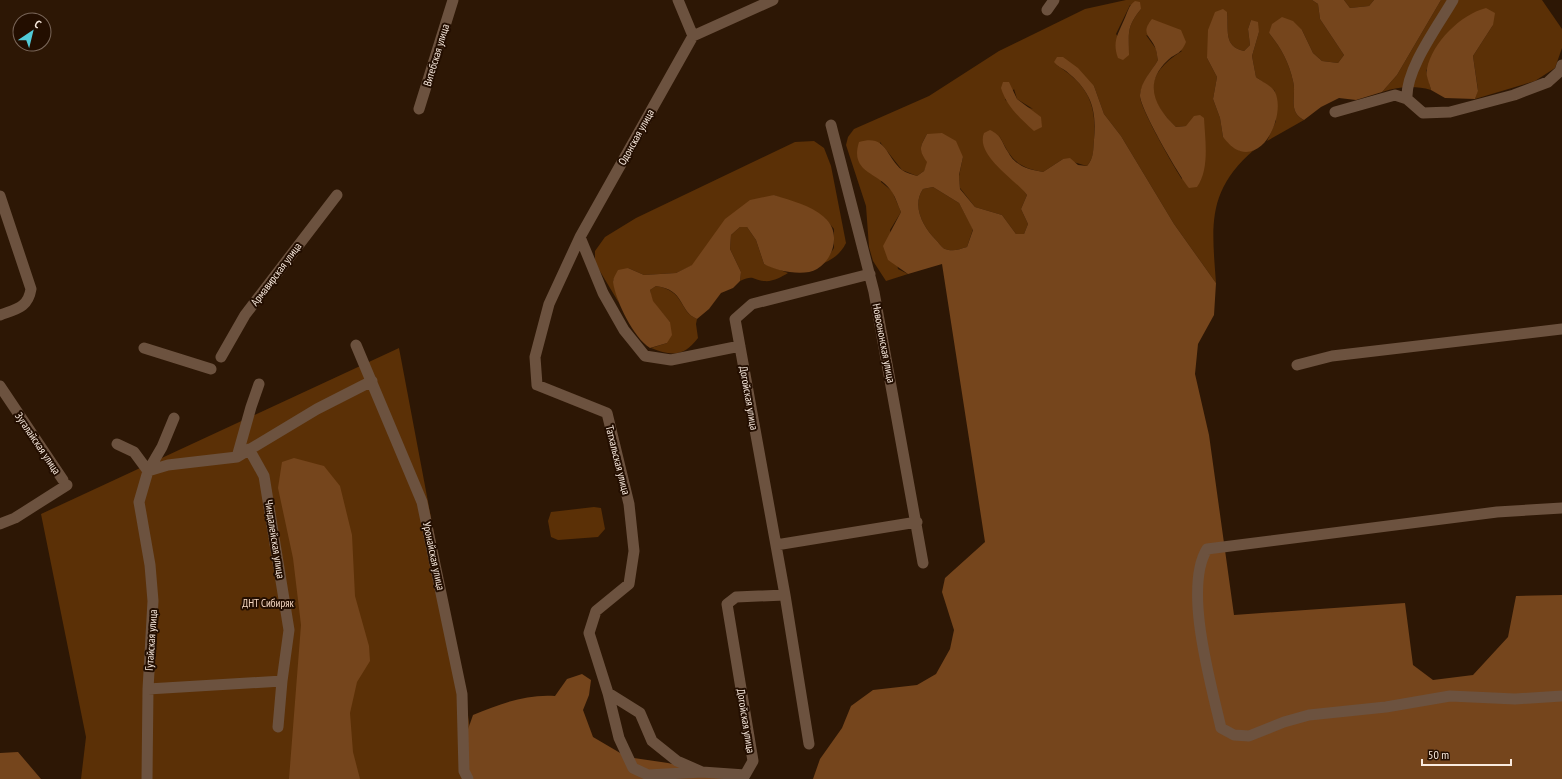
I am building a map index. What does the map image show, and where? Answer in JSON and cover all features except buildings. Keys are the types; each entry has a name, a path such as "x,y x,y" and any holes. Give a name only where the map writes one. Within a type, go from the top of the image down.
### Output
{"street":[{"name":"Витебская улица","path":"419,109 453,0"},
{"path":"678,0 693,36 773,0"},
{"path":"1047,10 1054,0"},
{"path":"1407,99 1407,92 1413,70 1453,0"},
{"name":"Одонская улица","path":"580,237 693,36"},
{"path":"1335,112 1395,95 1407,99 1423,113 1450,112 1514,95 1548,82 1560,71 1562,65"},
{"name":"Новоононская улица","path":"831,125 870,274 917,522 923,563"},
{"name":"Армавирская улица","path":"221,356 245,315 337,195"},
{"path":"0,196 31,289 29,300 20,308 0,315"},
{"path":"580,237 607,299 624,330 645,356 671,360 740,346"},
{"name":"Татхальская улица","path":"580,237 549,304 534,357 536,385 606,413 629,504 634,551 629,584 596,611 589,633 608,693"},
{"name":"Догойская улица","path":"809,744 785,595 735,318 752,304 870,274"},
{"path":"1297,365 1332,356 1562,329"},
{"name":"Уронайская улица","path":"356,345 422,502 462,694 464,771 468,779"},
{"path":"144,348 211,369"},
{"path":"148,471 168,465 237,457 318,409 372,381"},
{"path":"237,457 259,384"},
{"name":"Зугалайская улица","path":"0,386 65,483 15,518 0,524"},
{"path":"148,471 162,447 174,418"},
{"path":"117,444 134,452 148,471"},
{"name":"Чиндалейская улица","path":"249,449 264,476 289,630 282,681 278,727"},
{"name":"Гутайская улица","path":"147,779 148,689 153,601 150,565 139,502 148,471"},
{"path":"1562,508 1497,512 1207,548 1201,557 1196,603 1204,656 1221,728 1234,735 1249,736 1284,722 1309,715 1386,708 1450,696 1515,699 1562,696"},
{"path":"776,545 917,522"},
{"name":"Догойская улица","path":"608,693 640,713 652,741 677,761 702,772 745,775 753,761 727,604 736,597 785,595"},
{"path":"148,689 282,681"},
{"path":"608,693 619,738 633,768 648,775 702,772"}],"green space":[{"path":"1126,0 1312,0 1318,4 1320,19 1344,55 1338,63 1322,61 1313,53 1302,30 1269,33 1287,61 1294,87 1294,108 1299,116 1304,120 1267,141 1276,121 1275,91 1256,77 1252,56 1259,32 1251,20 1248,29 1250,45 1244,51 1237,49 1233,46 1228,36 1227,12 1207,58 1217,77 1213,99 1220,118 1223,137 1240,151 1254,150 1238,165 1227,180 1220,195 1214,227 1216,283 1174,224 1121,136 1104,114 1094,86 1055,64 1075,79 1088,96 1094,115 1093,154 1087,166 1063,159 1043,172 1026,167 1015,161 999,135 1023,190 1027,195 1021,209 1028,224 1024,234 1016,234 1002,215 975,207 960,188 959,176 963,157 927,134 921,151 928,162 924,171 917,176 902,170 880,142 881,182 892,191 901,212 890,230 898,269 908,274 886,281 873,261 869,247 866,206 846,145 848,137 854,129 929,96 999,51 1085,9","holes":["1130,5 1141,9 1136,15 1129,30 1129,55 1116,34","1146,35 1182,51 1161,68 1155,77 1153,86 1154,96 1158,106 1166,116 1176,127 1186,126 1182,179 1165,150 1141,102 1140,96 1142,86 1158,60 1156,49","1014,89 1017,99 1033,109 1005,100"]},
{"path":"1344,0 1374,0 1369,6 1350,8"},
{"path":"1441,0 1542,0 1562,29 1562,48 1555,68 1535,81 1475,99 1478,90 1473,56 1493,25 1426,70 1431,90 1406,87 1382,92 1397,75"},
{"path":"814,141 824,148 831,166 846,243 837,255 824,263 834,248 834,229 825,218 774,195 708,245 693,265 676,273 644,275 628,268 613,280 619,303 595,263 595,251 605,237 636,218 795,142"},
{"path":"933,187 959,203 973,229 967,247 948,250 942,247 923,223 920,216 918,202 923,189"},
{"path":"740,227 747,227 756,240 764,264 788,273 771,281 748,278 740,281 741,272 730,249 731,235"},
{"path":"656,286 672,292 687,311 697,319 696,324 698,338 688,349 682,352 671,353 651,348 667,343 670,322 652,301 650,290"},
{"name":"ДНТ Сибиряк","path":"399,348 466,703 478,779 81,779 86,737 41,514"},
{"path":"594,507 601,508 605,529 598,537 558,540 551,537 548,521 551,512"}],"shaded area":[{"path":"1312,0 1344,0 1350,8 1369,6 1374,0 1441,0 1397,75 1382,92 1356,100 1339,98 1321,107 1304,120 1299,116 1294,108 1294,87 1287,61 1269,33 1272,24 1282,17 1293,21 1302,30 1313,53 1322,61 1338,63 1344,55 1320,19 1318,4"},
{"path":"1135,1 1140,2 1141,9 1136,15 1129,30 1129,55 1123,60 1118,58 1116,52 1116,38 1129,7"},
{"path":"1486,8 1495,13 1493,25 1473,56 1478,91 1475,99 1445,98 1431,90 1427,74 1430,59 1441,40 1449,31 1467,16"},
{"path":"1223,9 1227,12 1228,36 1233,46 1237,49 1244,51 1250,45 1248,29 1251,20 1258,22 1259,32 1252,56 1256,77 1274,90 1277,101 1278,111 1271,132 1266,141 1258,148 1250,152 1237,150 1223,137 1220,118 1213,99 1217,77 1207,58 1208,30 1215,12"},
{"path":"1152,19 1181,30 1186,42 1180,52 1170,58 1160,70 1155,78 1154,87 1155,95 1162,111 1176,127 1186,126 1194,116 1200,115 1204,118 1206,154 1204,172 1197,187 1189,188 1184,181 1169,157 1141,102 1140,95 1142,85 1158,60 1154,45 1146,32 1148,24"},
{"path":"1057,57 1063,57 1078,68 1094,86 1104,114 1121,136 1174,224 1216,283 1214,315 1198,344 1195,374 1209,435 1234,615 1405,603 1413,665 1433,680 1473,675 1508,637 1516,596 1562,595 1562,779 813,779 820,759 842,728 851,706 873,690 917,685 936,674 950,649 954,630 942,592 945,578 985,542 942,264 908,274 888,260 883,246 901,212 887,185 862,167 858,160 857,153 859,142 868,140 875,141 885,148 902,170 917,176 924,171 927,162 922,154 921,148 927,134 942,133 956,141 963,157 959,175 960,189 975,207 1002,215 1016,234 1024,234 1028,224 1021,209 1027,195 990,158 985,150 983,141 984,133 990,130 997,134 1014,161 1033,170 1043,172 1063,159 1070,158 1078,165 1087,166 1093,154 1095,129 1093,110 1087,93 1075,78 1054,62","holes":["933,187 959,203 973,230 967,247 956,250 948,250 942,247 923,223 920,216 918,202 923,189"]},
{"path":"1003,82 1009,82 1017,99 1041,117 1042,127 1034,131 1014,112 1001,88"},
{"path":"774,195 813,209 824,217 829,223 833,229 834,244 832,251 823,264 817,269 805,273 783,271 769,267 764,264 756,240 747,227 740,227 731,235 730,249 741,272 740,281 733,288 721,293 709,309 697,319 687,311 677,296 666,288 656,286 650,290 653,301 670,322 672,335 667,343 650,348 644,343 632,328 618,299 613,282 618,270 628,268 644,275 676,273 692,265 725,219 750,200"},
{"path":"294,458 324,466 340,486 352,535 355,596 369,646 370,661 357,682 350,713 353,752 360,779 289,779 301,625 293,558 278,488 282,462"},
{"path":"582,674 591,680 589,695 583,710 593,737 627,757 668,763 739,779 466,779 465,738 473,715 523,698 555,696 567,679"},
{"path":"18,752 41,779 0,779 0,753"}]}
